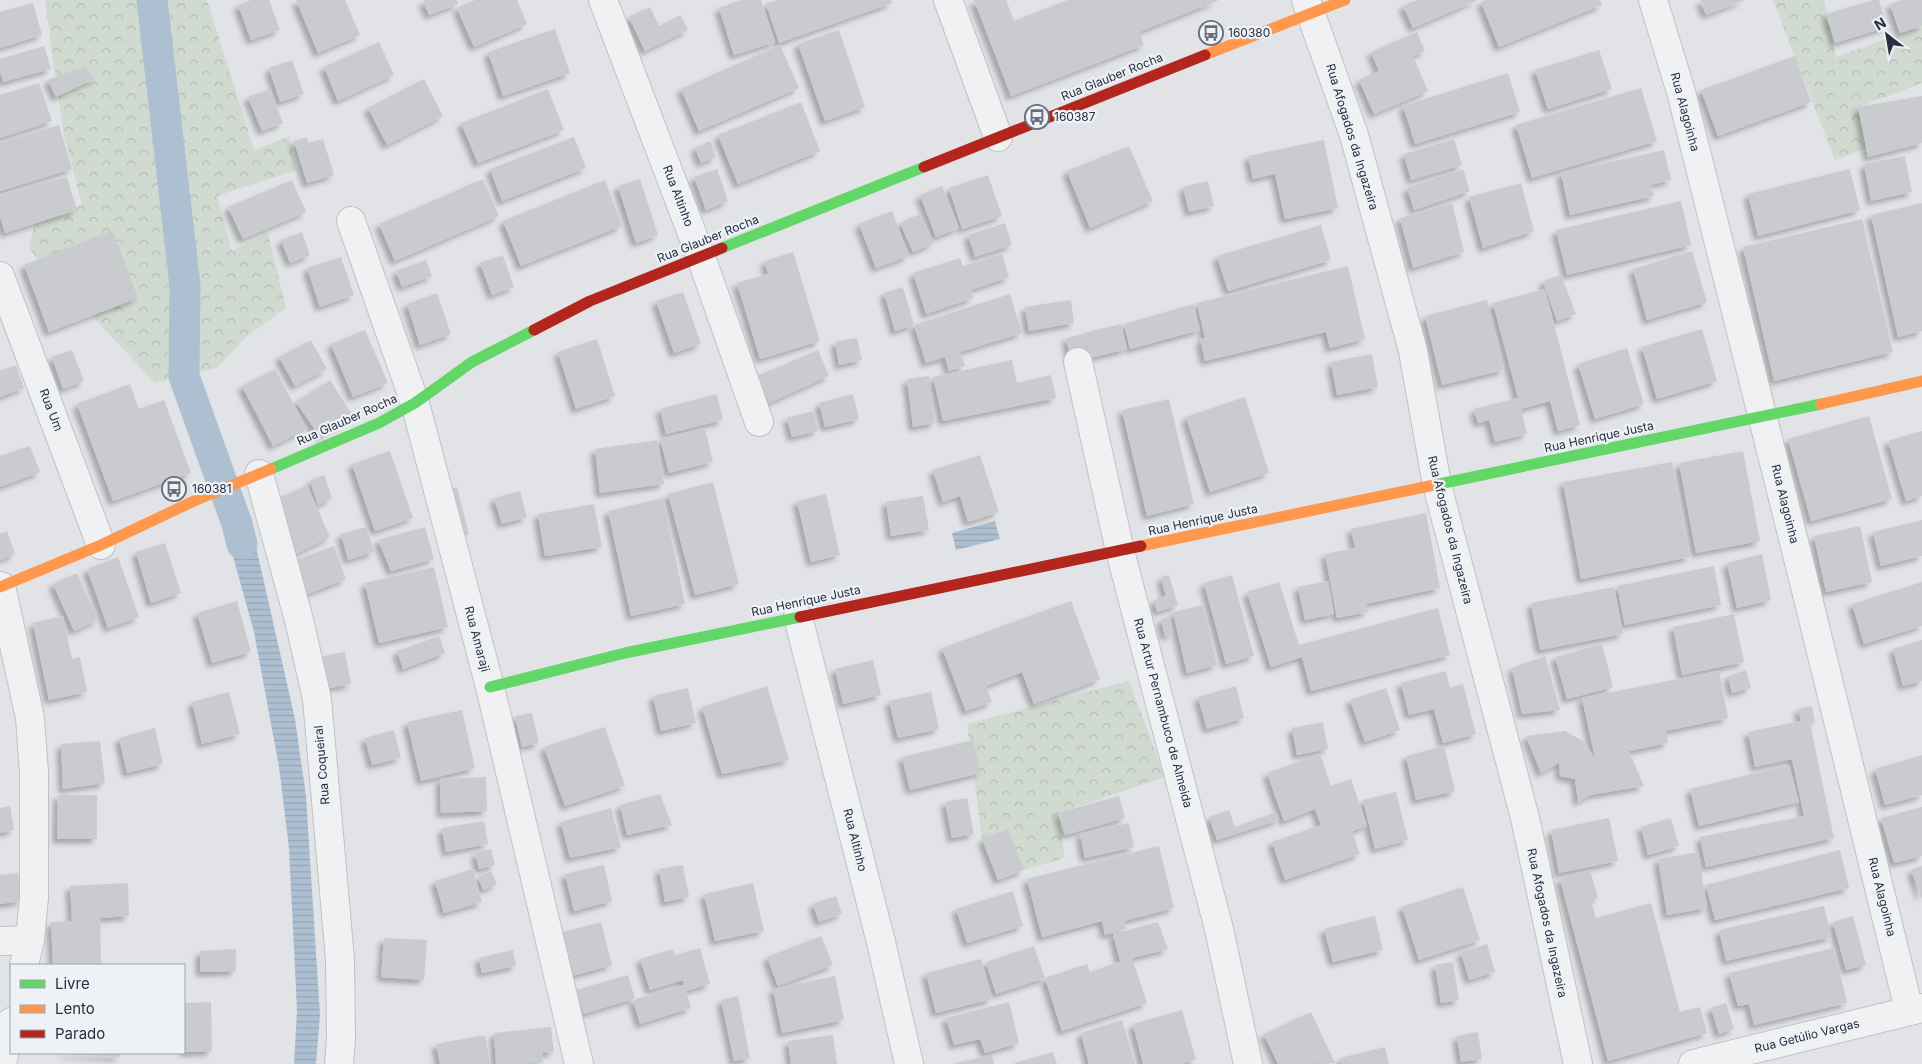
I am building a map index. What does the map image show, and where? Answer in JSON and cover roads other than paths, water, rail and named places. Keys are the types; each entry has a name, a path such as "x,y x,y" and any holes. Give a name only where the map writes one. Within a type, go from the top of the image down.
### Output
{"street":[{"name":"Rua Altinho","path":"603,0 701,257 759,422"},
{"path":"948,0 998,137"},
{"name":"Rua Glauber Rocha","path":"0,587 101,545 194,501 379,423 415,403 472,362 582,306 998,137 1309,6 1345,0"},
{"name":"Rua Alagoinha","path":"1653,0 1681,92 1762,417 1916,1009"},
{"name":"Rua Afogados da Ingazeira","path":"1309,6 1354,135 1413,350 1437,485 1525,818 1578,1064"},
{"name":"Rua Amaraji","path":"351,221 415,403 490,687 579,1064"},
{"name":"Rua Um","path":"0,276 101,545"},
{"name":"Rua Artur Pernambuco de Almeida","path":"1078,362 1120,551 1219,929 1248,1064"},
{"name":"Rua Henrique Justa","path":"490,687 625,653 1762,417 1922,381"},
{"name":"Rua Coqueiral","path":"252,477 299,620 317,700 340,959 341,1039 339,1064"},
{"path":"0,587 30,718 36,827 34,897 27,953 0,941"},
{"name":"Rua Altinho","path":"798,617 878,932 909,1064"},
{"name":"Rua Getúlio Vargas","path":"1693,1064 1916,1009"},
{"path":"2,1064 10,1027"}],"water":[{"path":"239,501 256,547 295,719 306,796 320,1015 316,1064 294,1064 297,1010 289,848 279,767 254,632 219,506"},
{"path":"995,521 1000,539 956,550 952,533"}],"waterway":[{"path":"152,0 185,286 184,376 237,524 242,544"}],"place":[{"name":"160380","path":"1211,33"},
{"name":"160387","path":"1037,117"},
{"name":"160381","path":"174,489"}]}
